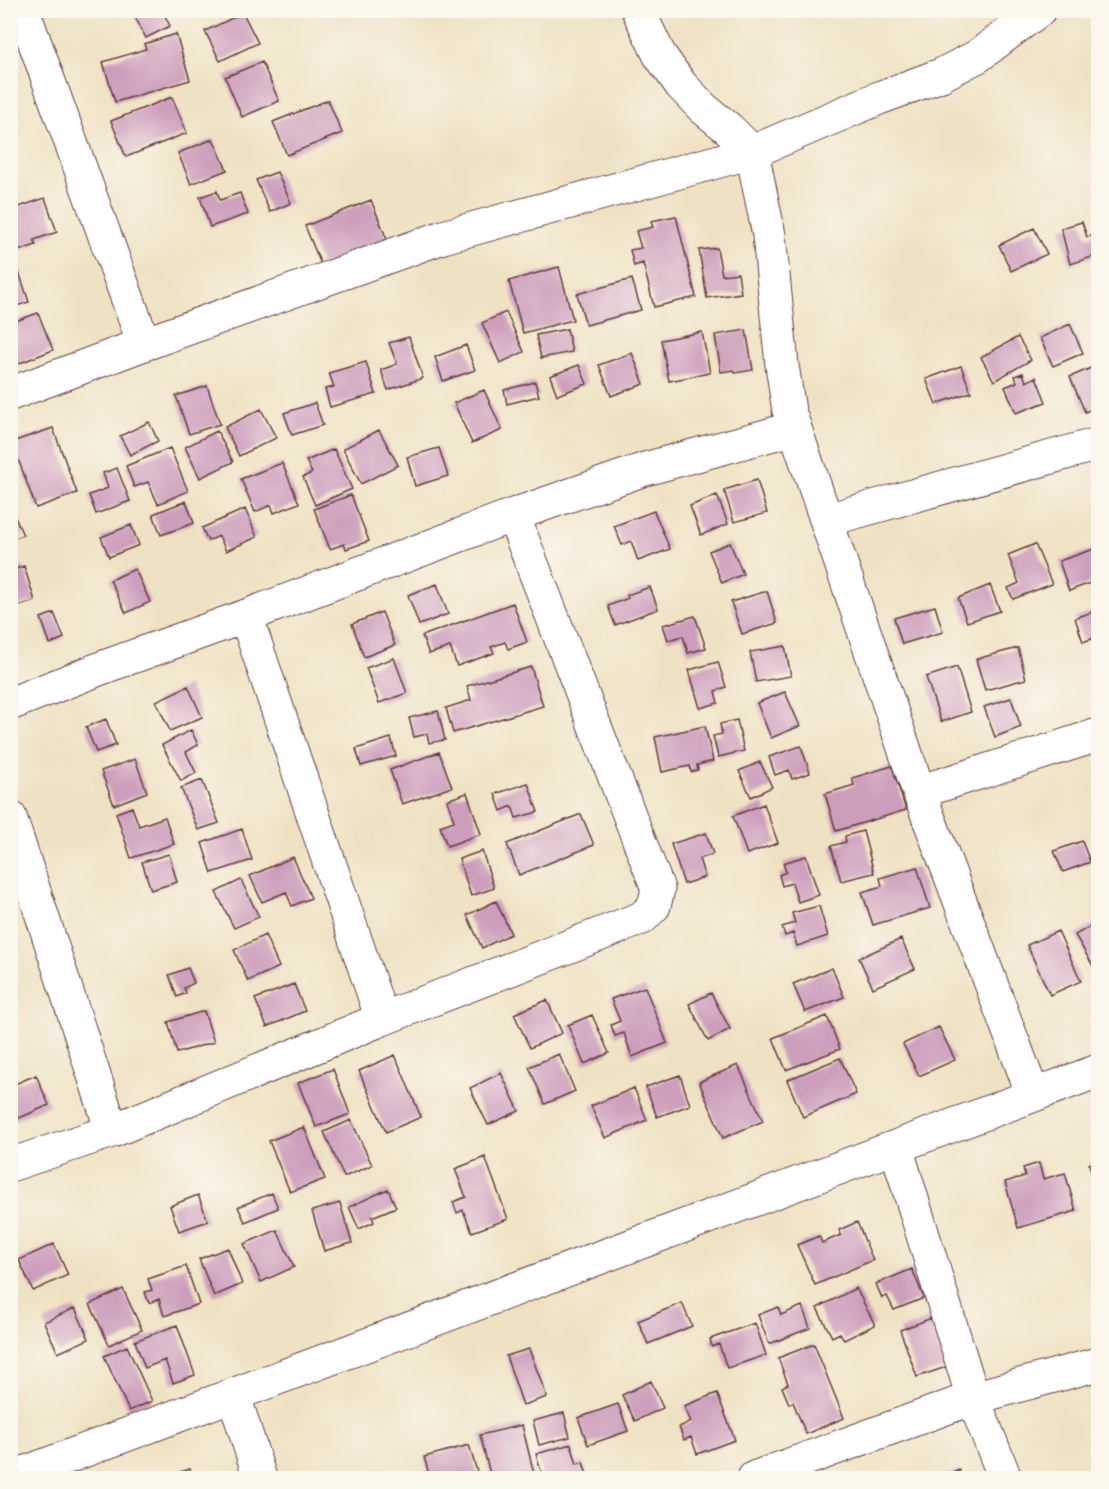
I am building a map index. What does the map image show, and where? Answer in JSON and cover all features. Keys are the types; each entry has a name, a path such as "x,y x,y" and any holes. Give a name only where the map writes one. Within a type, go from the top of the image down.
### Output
{"street":[{"path":"23,10 144,344"},
{"path":"638,10 659,54 681,85 752,152 769,235 789,411 919,792 1033,1095"},
{"path":"10,394 443,237 752,152 879,98 941,75 978,56 1039,10"},
{"path":"10,704 513,515 645,469 795,428"},
{"path":"827,520 1098,444"},
{"path":"10,1165 112,1131 382,1018 642,918 654,906 657,889 513,515"},
{"path":"246,616 382,1018"},
{"path":"919,792 1098,735"},
{"path":"10,817 112,1131"},
{"path":"11,1479 1098,1071"},
{"path":"896,1147 973,1398 1005,1479"},
{"path":"754,1479 973,1398 1098,1364"},
{"path":"234,1396 260,1479"}],"building":[{"path":"139,10 162,10 170,26 146,38 133,13"},
{"path":"243,13 258,43 220,61 205,31"},
{"path":"176,34 190,80 115,102 103,62 146,49 144,44"},
{"path":"262,62 279,101 242,117 225,77"},
{"path":"172,97 187,133 126,157 111,121"},
{"path":"328,100 342,133 287,155 273,122"},
{"path":"213,139 227,170 191,184 178,153"},
{"path":"277,172 291,203 270,212 256,180"},
{"path":"217,191 220,200 240,193 248,214 210,227 200,197"},
{"path":"45,198 57,232 34,240 36,245 15,252 14,248 10,250 10,210"},
{"path":"371,200 388,242 323,269 305,226"},
{"path":"676,216 696,297 654,307 643,263 634,266 630,250 641,248 636,231 653,227 651,221"},
{"path":"1082,222 1087,237 1098,234 1098,255 1070,264 1061,228"},
{"path":"1034,228 1047,254 1011,271 999,245"},
{"path":"717,248 722,275 738,273 741,293 707,298 699,250"},
{"path":"15,260 29,302 10,308 10,261"},
{"path":"559,267 573,320 523,333 509,281"},
{"path":"632,279 641,310 586,325 577,294"},
{"path":"506,312 524,352 500,363 482,323"},
{"path":"38,313 53,350 15,365 10,354 10,323"},
{"path":"1070,324 1083,353 1053,366 1040,338"},
{"path":"567,329 572,352 541,358 536,335"},
{"path":"746,330 753,370 735,373 734,370 721,372 715,335"},
{"path":"702,332 710,373 669,381 661,340"},
{"path":"409,337 423,378 388,390 381,370 397,364 389,343"},
{"path":"1018,337 1031,360 994,381 981,357"},
{"path":"466,345 475,370 443,381 435,357"},
{"path":"632,353 644,384 611,396 599,365"},
{"path":"366,362 376,394 330,407 325,389 334,387 329,373"},
{"path":"579,365 587,384 557,395 550,376"},
{"path":"1098,365 1098,406 1085,412 1070,377"},
{"path":"961,366 971,392 936,404 926,379"},
{"path":"1023,373 1026,382 1036,377 1046,402 1016,413 1005,387 1017,382 1015,376"},
{"path":"535,382 539,396 507,404 504,390"},
{"path":"207,386 220,424 189,434 176,396"},
{"path":"484,390 502,430 472,443 454,403"},
{"path":"315,403 323,425 292,435 284,413"},
{"path":"261,409 276,438 239,456 225,427"},
{"path":"149,422 158,441 130,455 120,436"},
{"path":"53,428 77,493 36,508 12,442"},
{"path":"379,430 398,465 361,484 343,449"},
{"path":"217,431 233,462 200,478 185,447"},
{"path":"170,448 188,491 158,504 148,482 134,487 126,466"},
{"path":"439,448 448,476 415,486 407,457"},
{"path":"334,449 352,489 315,505 303,477 312,473 306,461"},
{"path":"282,463 299,503 274,513 271,505 255,512 241,479"},
{"path":"117,468 130,501 96,514 89,495 108,488 103,473"},
{"path":"757,480 767,513 734,522 724,490"},
{"path":"351,495 369,541 346,549 344,544 330,549 314,509"},
{"path":"717,495 728,524 701,535 690,506"},
{"path":"186,501 194,523 161,535 153,514"},
{"path":"10,506 23,535 10,540"},
{"path":"245,509 257,537 226,551 219,536 208,541 202,528"},
{"path":"654,511 670,549 638,561 631,541 622,545 614,526"},
{"path":"131,525 139,545 109,557 101,537"},
{"path":"730,543 743,574 722,583 709,551"},
{"path":"1035,544 1052,584 1013,599 1008,588 1019,583 1008,555"},
{"path":"1094,549 1098,561 1098,580 1069,591 1059,561"},
{"path":"24,566 35,601 10,609 10,571"},
{"path":"135,569 150,602 126,613 110,580"},
{"path":"437,584 448,614 419,625 408,595"},
{"path":"990,585 1000,611 967,622 958,598"},
{"path":"650,587 658,609 615,625 608,606 628,598 627,595"},
{"path":"767,591 777,623 742,634 731,602"},
{"path":"513,603 527,642 508,649 505,642 491,647 494,653 457,666 450,647 429,654 422,636"},
{"path":"935,606 943,632 902,644 894,618"},
{"path":"1098,610 1098,650 1094,638 1083,642 1075,618"},
{"path":"382,612 395,645 364,657 352,624"},
{"path":"54,613 64,638 50,644 41,618"},
{"path":"695,616 706,648 688,653 683,636 668,640 663,625"},
{"path":"785,646 791,676 756,682 750,652"},
{"path":"1018,648 1026,679 985,690 976,659"},
{"path":"394,658 407,693 379,703 366,668"},
{"path":"718,662 726,687 715,691 718,703 700,708 689,670"},
{"path":"531,667 543,706 453,733 446,708 471,700 467,686"},
{"path":"957,667 971,712 941,722 926,677"},
{"path":"188,686 202,717 170,731 156,701"},
{"path":"785,692 800,726 771,738 757,703"},
{"path":"1011,698 1021,727 995,737 984,707"},
{"path":"438,711 445,740 429,743 427,734 414,737 409,718"},
{"path":"106,719 116,745 96,752 86,727"},
{"path":"737,720 744,751 718,757 713,736 722,734 720,724"},
{"path":"705,726 713,761 697,765 698,770 691,772 690,766 662,772 655,737"},
{"path":"191,730 198,745 186,752 196,773 181,781 162,745"},
{"path":"391,738 396,756 361,766 356,749"},
{"path":"801,746 810,773 792,779 789,770 775,775 769,757"},
{"path":"439,752 452,787 402,804 390,770"},
{"path":"135,759 147,792 114,805 101,771"},
{"path":"760,762 772,787 751,797 739,771"},
{"path":"892,766 906,810 836,831 825,794 854,785 852,778"},
{"path":"202,780 219,823 198,830 181,788"},
{"path":"528,783 538,812 516,818 512,806 501,811 495,794"},
{"path":"467,793 481,834 447,846 440,826 454,821 447,800"},
{"path":"764,804 778,843 747,854 733,816"},
{"path":"132,807 139,826 165,817 174,844 131,858 116,813"},
{"path":"581,814 594,845 519,875 507,844"},
{"path":"242,829 252,860 212,873 202,843"},
{"path":"863,831 874,873 841,881 831,846 846,842 845,836"},
{"path":"706,833 713,854 699,859 705,877 684,884 671,844"},
{"path":"1082,841 1090,862 1063,872 1054,851"},
{"path":"482,851 494,888 471,896 459,859"},
{"path":"169,854 177,882 151,890 142,862"},
{"path":"806,856 819,895 798,902 792,883 782,886 779,875 786,872 783,863"},
{"path":"293,857 311,898 292,906 286,892 262,902 250,876"},
{"path":"917,867 930,908 873,925 862,892 882,886 880,878"},
{"path":"241,880 259,917 234,928 216,892"},
{"path":"496,901 511,934 482,948 467,915"},
{"path":"819,906 828,936 797,946 793,933 785,936 782,927 795,923 792,913"},
{"path":"1098,922 1098,963 1093,966 1075,935"},
{"path":"1058,931 1081,981 1050,995 1027,945"},
{"path":"265,935 279,967 248,981 234,950"},
{"path":"901,939 915,969 873,988 859,958"},
{"path":"188,968 194,983 184,988 186,993 177,997 169,975"},
{"path":"832,968 844,997 805,1012 793,984"},
{"path":"294,984 305,1011 267,1027 255,999"},
{"path":"645,987 667,1043 632,1057 624,1033 615,1036 611,1025 620,1021 611,999"},
{"path":"711,993 730,1029 708,1041 689,1004"},
{"path":"547,1000 562,1033 530,1048 514,1014"},
{"path":"204,1011 214,1042 177,1053 168,1022"},
{"path":"592,1015 609,1053 584,1064 568,1025"},
{"path":"827,1016 840,1049 786,1070 773,1038"},
{"path":"939,1027 955,1060 919,1076 903,1044"},
{"path":"559,1054 575,1091 545,1104 529,1067"},
{"path":"395,1055 421,1117 386,1132 359,1071"},
{"path":"840,1058 856,1094 803,1117 787,1080"},
{"path":"738,1065 763,1121 723,1138 699,1082"},
{"path":"333,1069 350,1114 316,1127 298,1083"},
{"path":"501,1073 519,1111 488,1125 470,1088"},
{"path":"36,1075 49,1105 10,1122 10,1086"},
{"path":"680,1075 690,1105 657,1117 646,1087"},
{"path":"634,1088 647,1120 605,1138 591,1106"},
{"path":"351,1120 372,1165 344,1177 324,1132"},
{"path":"304,1127 325,1179 290,1192 269,1141"},
{"path":"485,1157 508,1219 472,1232 463,1210 457,1213 453,1202 466,1197 455,1169"},
{"path":"1098,1161 1098,1195 1089,1164"},
{"path":"1039,1163 1043,1179 1065,1173 1076,1211 1018,1228 1005,1182 1025,1176 1023,1168"},
{"path":"388,1189 396,1207 372,1217 374,1222 359,1229 349,1207"},
{"path":"272,1193 278,1208 245,1222 238,1207"},
{"path":"198,1195 208,1221 179,1231 170,1206"},
{"path":"340,1203 352,1243 324,1251 312,1211"},
{"path":"857,1222 873,1260 815,1285 797,1245 819,1236 822,1243 841,1235 839,1230"},
{"path":"277,1230 294,1267 261,1282 244,1244"},
{"path":"54,1244 68,1275 33,1291 19,1260"},
{"path":"228,1248 242,1284 214,1296 199,1259"},
{"path":"186,1266 199,1304 164,1316 159,1299 149,1303 145,1292 152,1290 148,1279"},
{"path":"912,1269 924,1298 894,1310 887,1296 882,1298 876,1284"},
{"path":"856,1288 875,1325 844,1340 840,1333 832,1337 817,1308"},
{"path":"123,1289 142,1330 109,1345 90,1304"},
{"path":"682,1303 692,1326 648,1344 638,1321"},
{"path":"802,1306 810,1328 769,1344 758,1315 778,1307 781,1315"},
{"path":"75,1308 89,1339 58,1353 44,1322"},
{"path":"932,1318 949,1366 917,1377 900,1330"},
{"path":"755,1323 766,1355 727,1368 719,1344 712,1347 710,1339"},
{"path":"177,1325 195,1375 173,1383 165,1360 145,1368 135,1341"},
{"path":"814,1344 844,1418 806,1434 793,1402 789,1404 782,1387 788,1384 778,1358"},
{"path":"127,1346 152,1401 129,1411 104,1356"},
{"path":"529,1349 547,1397 523,1405 506,1356"},
{"path":"651,1381 663,1408 635,1421 622,1395"},
{"path":"717,1393 735,1440 697,1454 691,1437 684,1440 679,1427 691,1422 684,1406"},
{"path":"618,1404 628,1431 588,1445 578,1418"},
{"path":"564,1413 570,1437 539,1445 533,1421"},
{"path":"522,1425 535,1478 491,1478 480,1435"},
{"path":"571,1444 577,1464 583,1462 588,1478 543,1478 536,1454"},
{"path":"469,1445 479,1478 430,1478 424,1457"},
{"path":"190,1469 194,1478 162,1478"},
{"path":"959,1470 963,1478 941,1478"}]}
